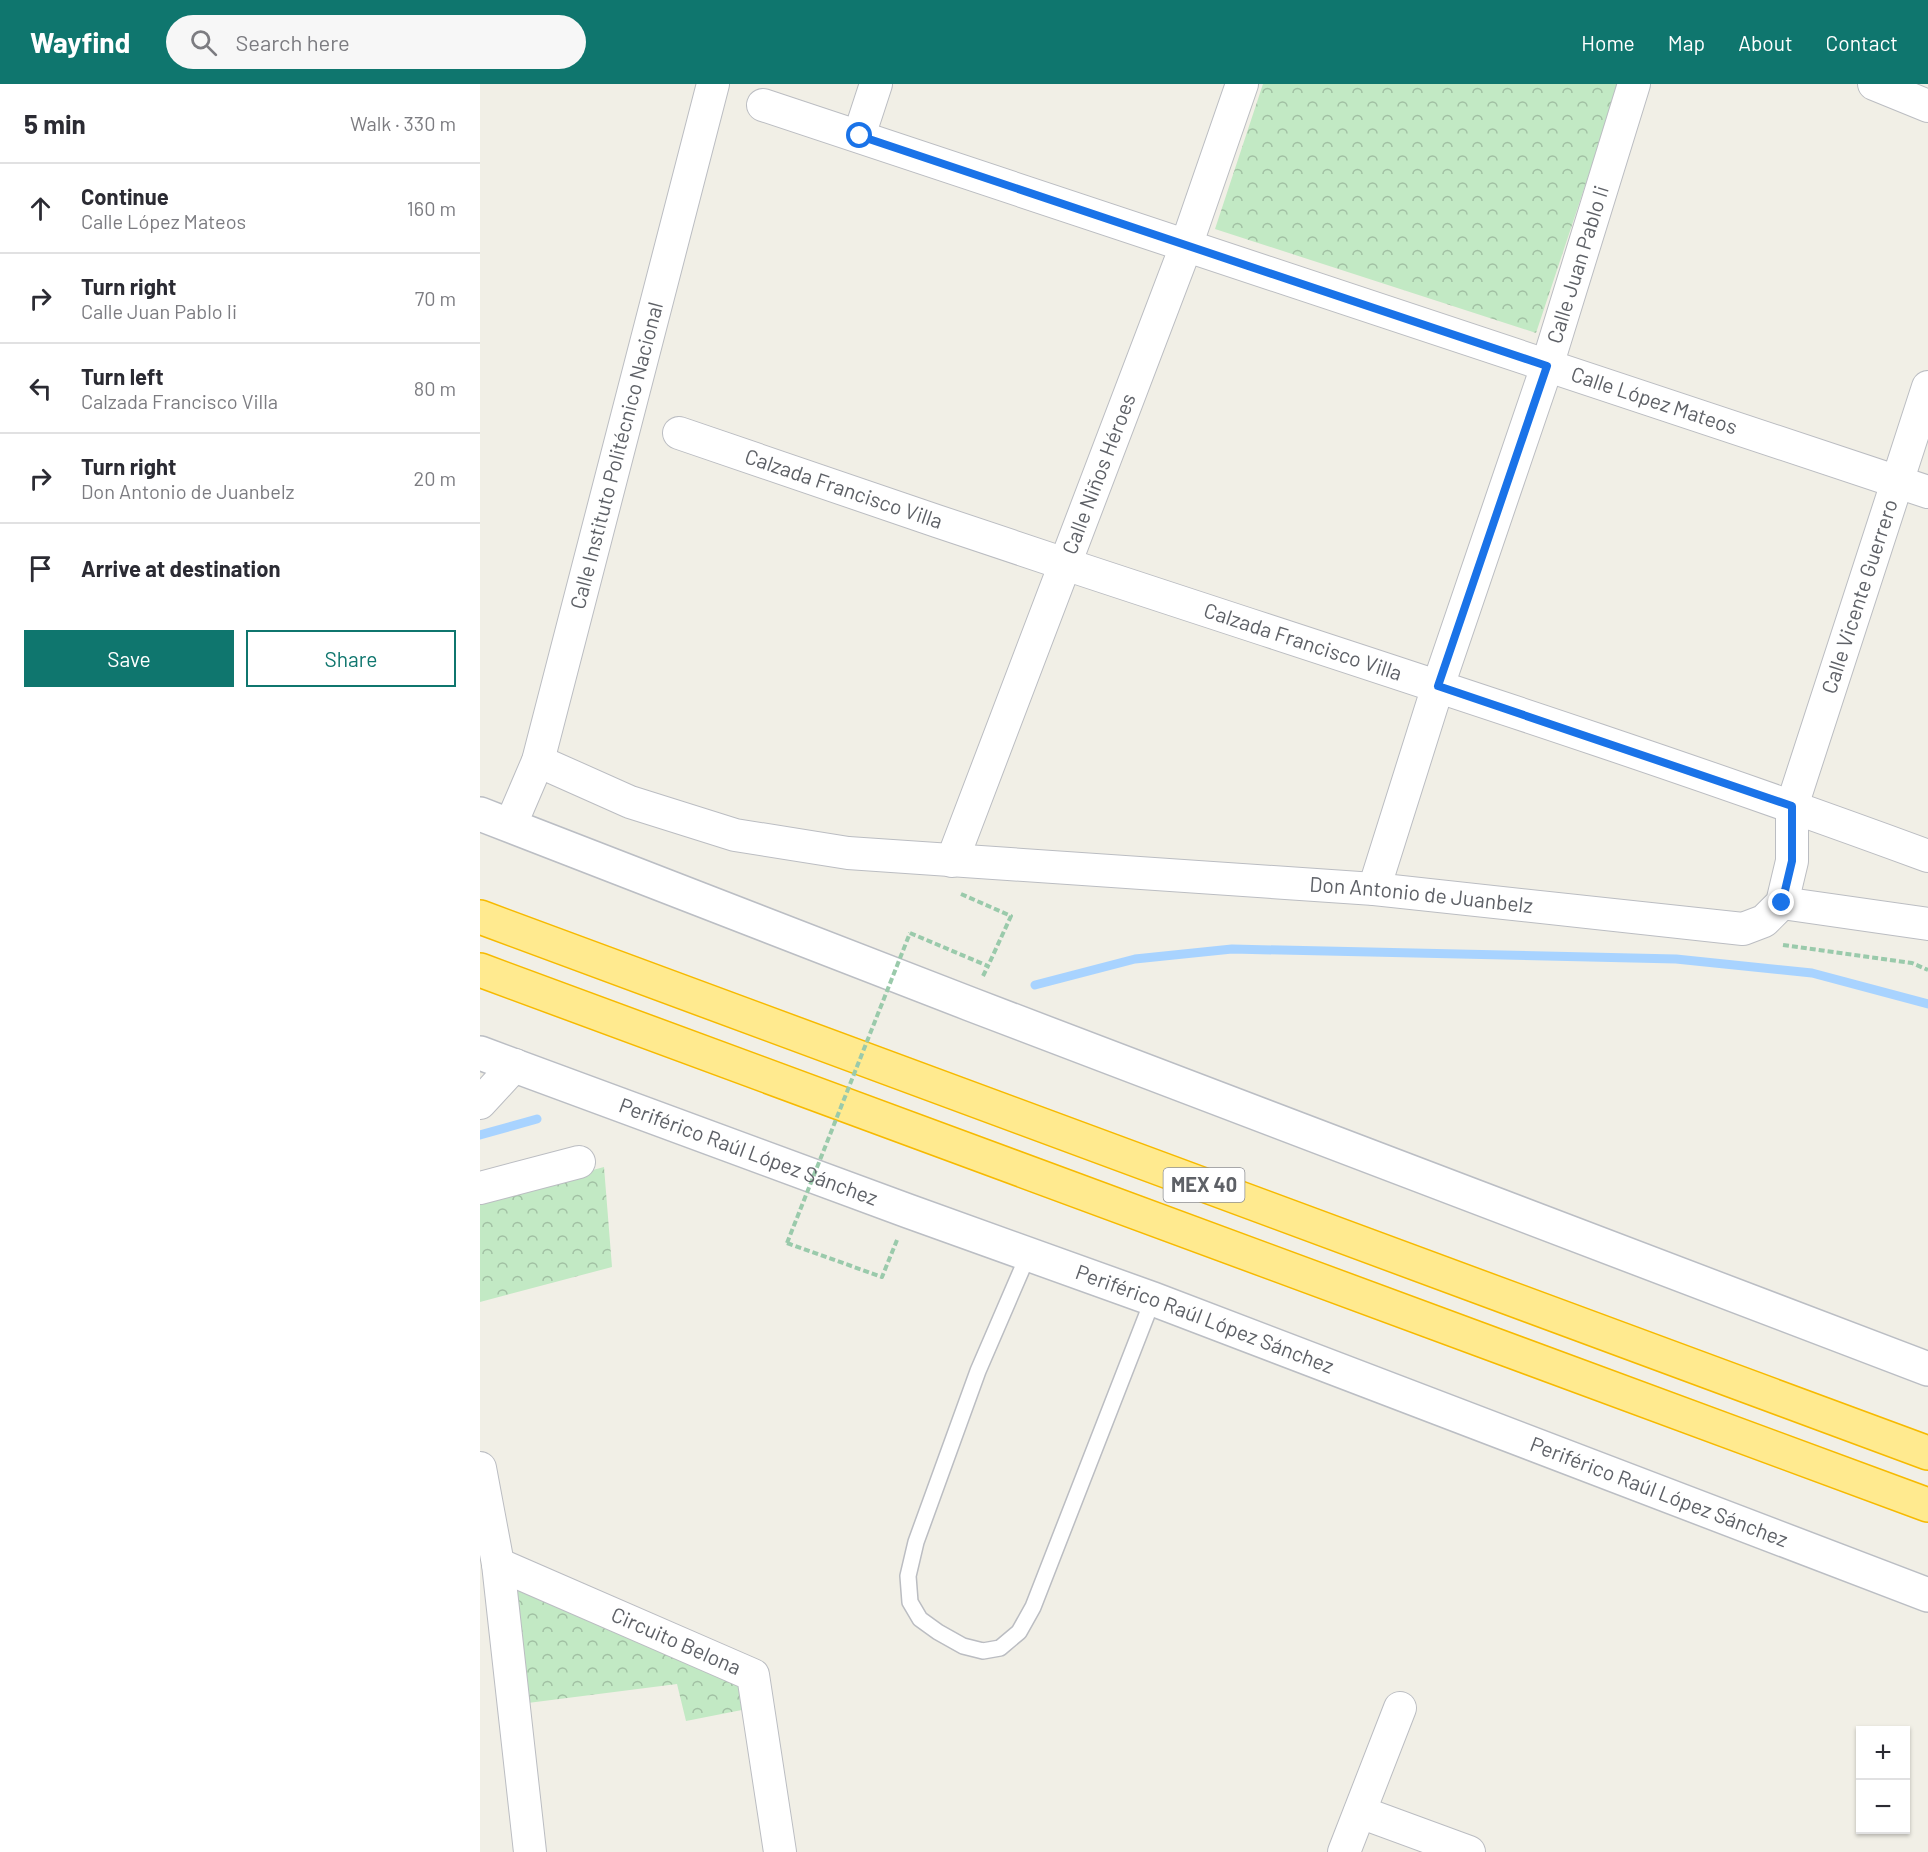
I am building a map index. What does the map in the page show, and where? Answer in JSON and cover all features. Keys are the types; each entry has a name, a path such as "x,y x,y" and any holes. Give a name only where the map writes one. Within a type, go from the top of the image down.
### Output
{"highway":[{"name":"MEX 40","path":"480,917 1928,1453"},
{"name":"MEX 40","path":"480,969 1928,1505"}],"main road":[{"path":"480,814 511,824 970,1004 1928,1369"},
{"name":"Periférico Raúl López Sánchez","path":"480,1053 1153,1299 1928,1594"}],"street":[{"name":"Calle Instituto Politécnico Nacional","path":"511,824 538,761 713,84"},
{"path":"860,136 876,84"},
{"name":"Calle Niños Héroes","path":"952,861 1186,246 1242,84"},
{"name":"Calle Juan Pablo Ii","path":"1374,889 1438,686 1547,366 1634,84"},
{"path":"1874,84 1928,106"},
{"name":"Calle López Mateos","path":"763,105 1928,492"},
{"name":"Calle Vicente Guerrero","path":"1792,806 1928,387"},
{"name":"Calzada Francisco Villa","path":"679,433 1065,565 1438,686 1792,806 1928,856"},
{"name":"Don Antonio de Juanbelz","path":"538,761 630,802 735,835 848,853 1374,889 1743,928 1764,921 1782,903"},
{"path":"1792,806 1792,861 1782,903 1928,924"},
{"path":"480,1103 515,1065"},
{"path":"480,1188 579,1162"},
{"path":"480,1468 498,1564 530,1852"},
{"name":"Circuito Belona","path":"498,1564 753,1674 780,1852"},
{"path":"1346,1852 1400,1708"},
{"path":"1360,1812 1469,1852"}],"lane":[{"path":"1028,1255 978,1371 916,1542 908,1576 910,1602 920,1618 938,1632 963,1646 983,1651 1000,1648 1019,1632 1033,1607 1153,1299"}],"path":[{"path":"960,894 1011,916 970,1004"},
{"path":"908,1211 882,1277 787,1243 910,933 988,966"}],"green space":[{"path":"1263,84 1619,84 1536,333 1215,229"},
{"path":"604,1167 612,1267 480,1302 480,1200"},
{"path":"505,1573 748,1679 752,1708 686,1721 677,1684 520,1704"}],"waterway":[{"path":"1035,985 1135,959 1232,949 1676,959 1812,973 1928,1004"},
{"path":"480,1135 537,1119"}],"route":[{"path":"860,136 1547,366 1438,686 1792,806 1792,861 1782,903"}]}
